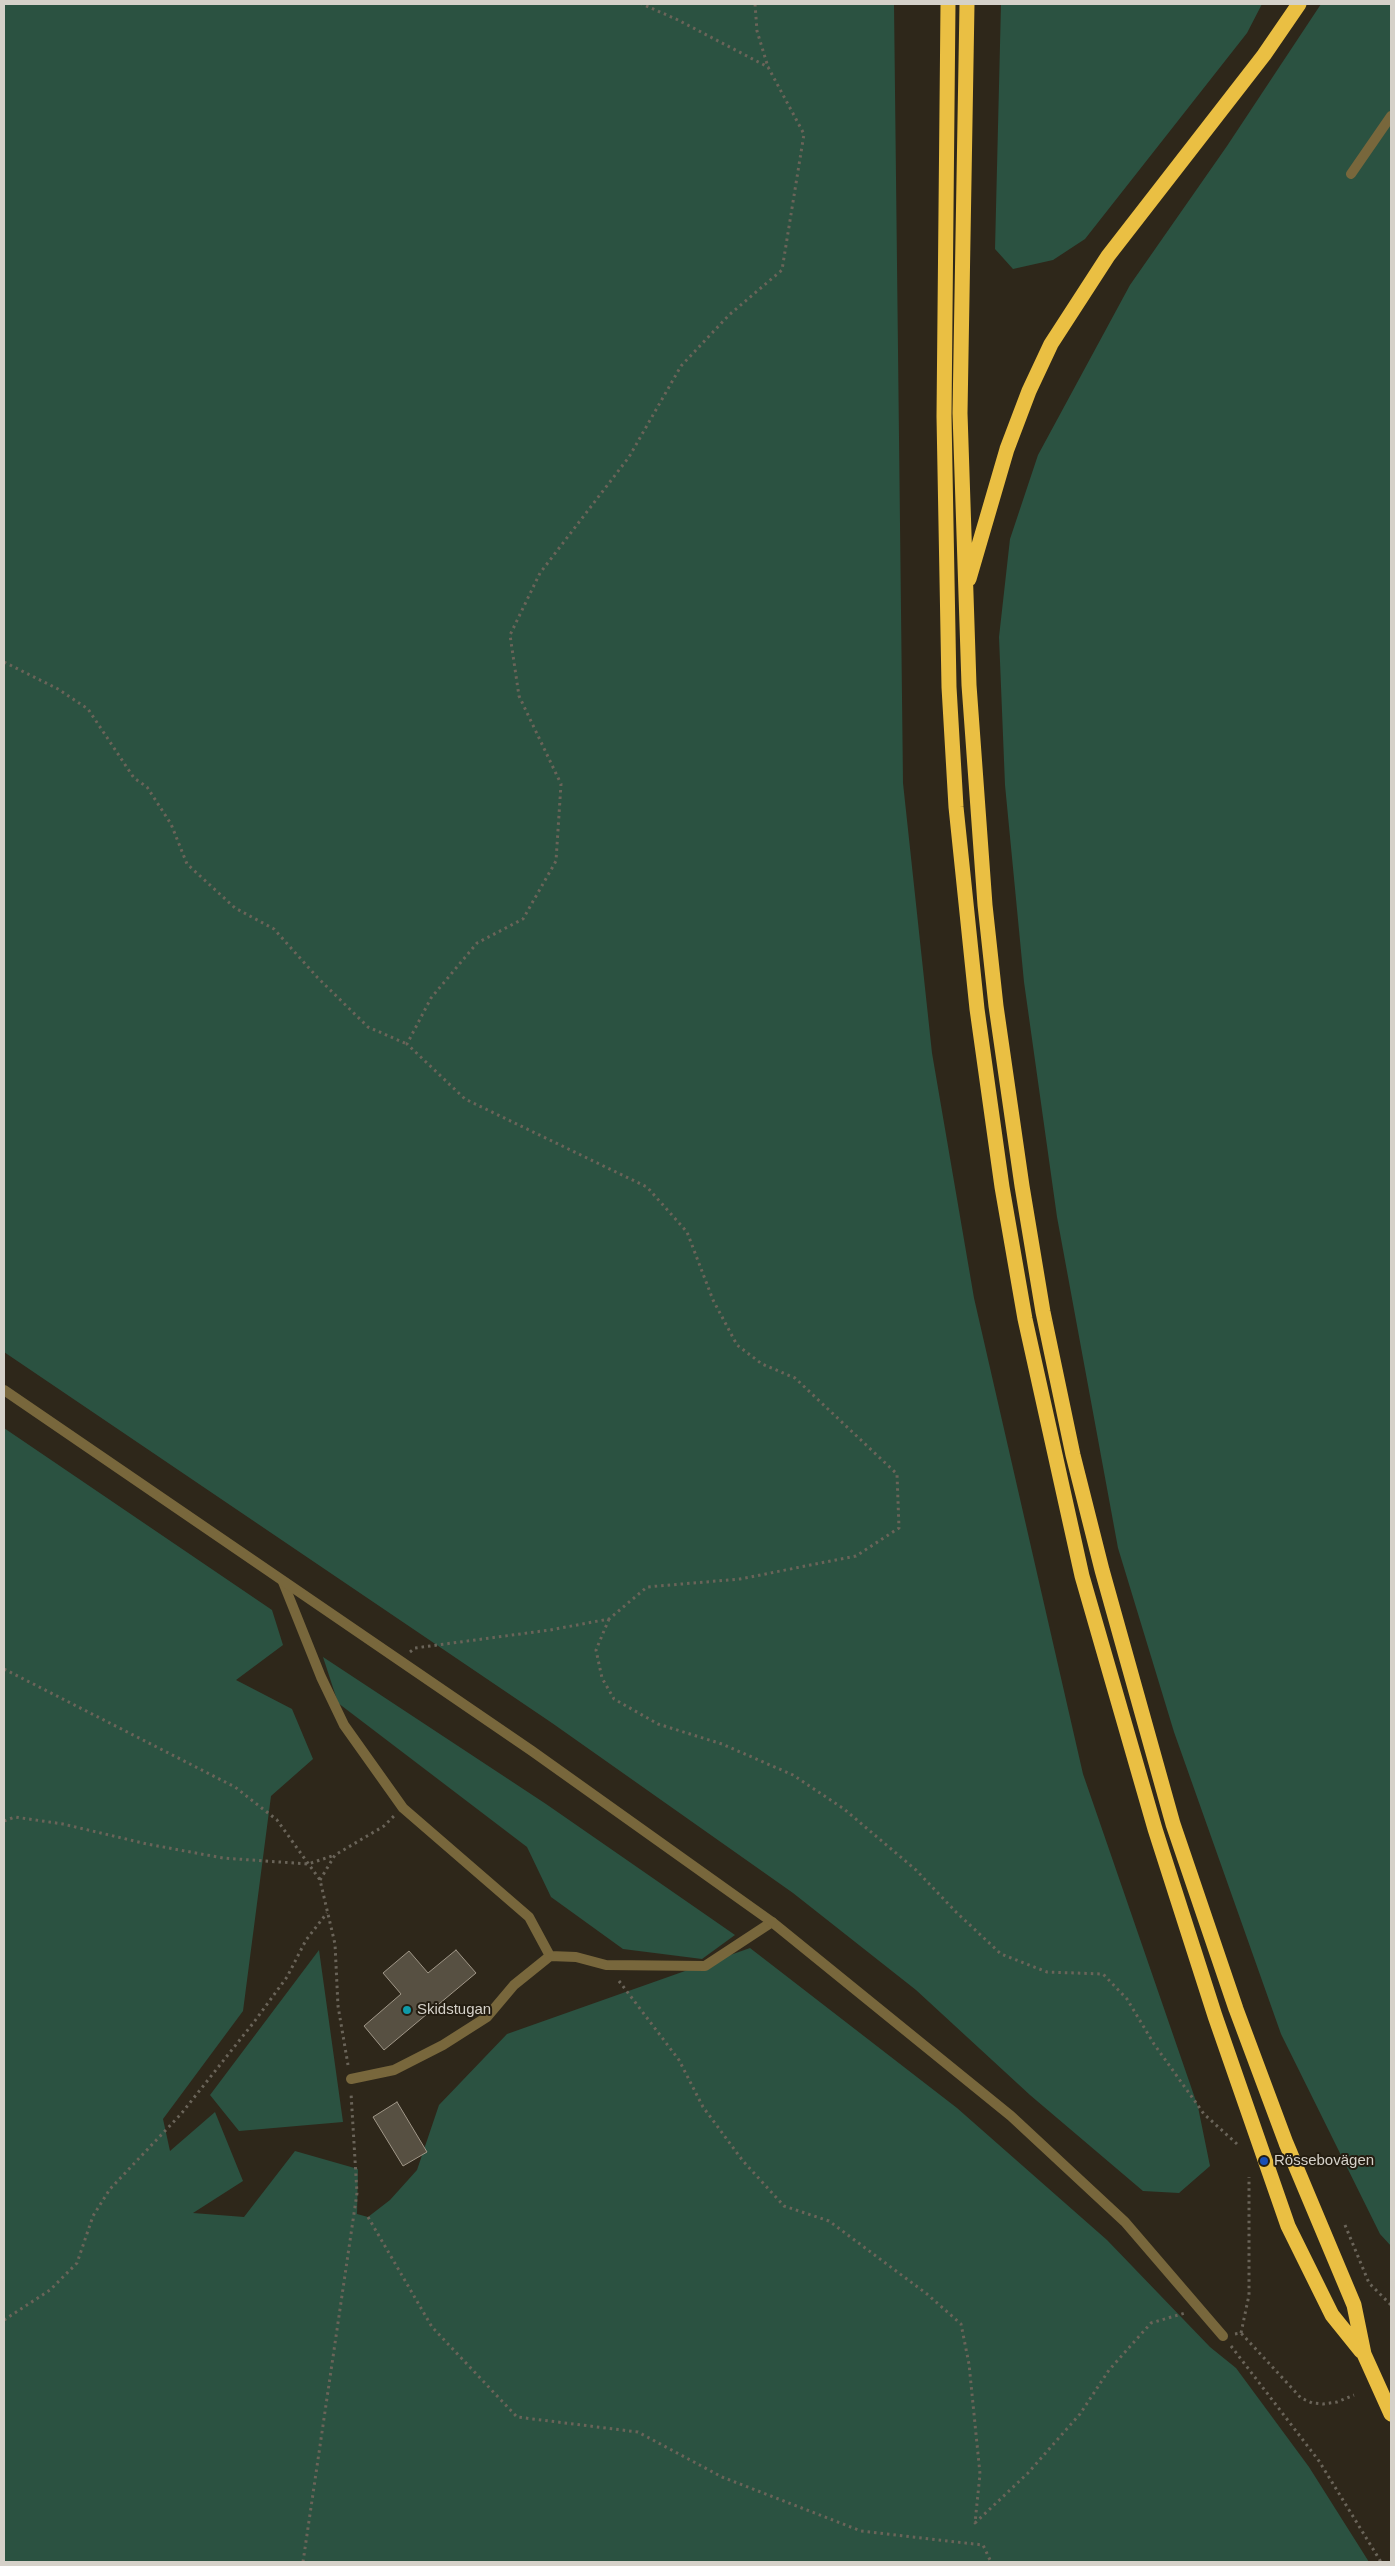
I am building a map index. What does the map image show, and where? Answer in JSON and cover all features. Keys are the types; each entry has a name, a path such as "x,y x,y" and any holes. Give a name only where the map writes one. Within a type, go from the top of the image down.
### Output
{"highway":[{"path":"948,4 944,416 949,687 956,807 977,1009 1002,1187 1022,1300 1055,1460 1082,1576 1155,1829 1215,2016 1288,2226 1332,2315 1364,2354"},
{"path":"967,4 960,413 965,595 977,804 996,1006 1022,1186 1043,1312 1073,1455 1131,1680 1173,1824 1236,2008 1279,2125 1354,2305 1364,2354 1391,2414"},
{"path":"965,595 1007,449 1029,391 1051,344 1079,297 1108,256 1264,55 1299,4"}],"street":[{"path":"1351,174 1391,116"},
{"path":"4,1390 532,1750 772,1922 1011,2116 1125,2222 1223,2336"},
{"path":"284,1582 321,1677 344,1725 403,1808 529,1917 550,1956"},
{"path":"351,2079 394,2070 443,2045 487,2017 514,1985 550,1956 576,1956 606,1964 705,1966 772,1922"}],"path":[{"path":"642,4 678,20 768,67"},
{"path":"407,1044 431,998 477,943 523,919 556,861 561,784 519,696 510,635 540,573 629,457 681,366 729,315 782,270 804,134 768,67 757,31 755,4"},
{"path":"4,662 58,689 88,709 134,778 147,787 171,824 187,864 235,908 274,929 317,977 368,1027 407,1044 465,1099 646,1187 687,1232 713,1300 737,1345 762,1364 795,1378 898,1474 899,1528 856,1556 740,1579 647,1587 609,1619 596,1650 602,1678 614,1699 658,1724 722,1744 793,1775 844,1809 916,1870 956,1912 1001,1954 1047,1972 1103,1974 1128,1999 1154,2044 1204,2114 1237,2144"},
{"path":"400,1661 415,1648 550,1630 609,1619"},
{"path":"4,1669 236,1787 277,1820 320,1880 335,1944 338,2006 351,2079 357,2193 303,2562"},
{"path":"4,1821 15,1817 63,1824 147,1844 223,1858 308,1864 335,1856 384,1826 403,1808"},
{"path":"320,1880 335,1856"},
{"path":"4,2320 50,2290 76,2263 93,2216 110,2189 181,2114 254,2022 288,1977 306,1940 328,1913"},
{"path":"606,1964 679,2060 703,2107 743,2161 784,2206 829,2221 927,2294 961,2324 969,2364 980,2474 975,2523 1035,2466 1080,2414 1109,2370 1151,2323 1200,2309"},
{"path":"1240,2333 1249,2294 1249,2177"},
{"path":"368,2217 432,2327 517,2417 638,2432 722,2478 861,2531 982,2545 991,2562"},
{"path":"1345,2225 1369,2283 1391,2305"},
{"path":"1240,2333 1223,2336 1319,2460 1381,2562"},
{"path":"1240,2333 1301,2398 1312,2403 1323,2404 1337,2402 1354,2395"}],"green space":[{"path":"4,4 894,4 903,783 932,1053 974,1298 1083,1774 1198,2107 1210,2166 1179,2193 1143,2191 1030,2095 916,1990 793,1893 552,1723 4,1352"},
{"path":"1001,4 1262,4 1247,33 1085,239 1053,260 1013,269 995,249"},
{"path":"1321,4 1391,4 1391,2246 1380,2234 1281,2034 1174,1732 1118,1548 1057,1217 1024,982 1005,785 999,637 1010,539 1038,455 1130,285 1227,146"},
{"path":"4,1428 272,1610 283,1645 236,1680 292,1709 313,1759 271,1796 243,2011 163,2119 170,2151 215,2112 243,2181 193,2213 244,2217 295,2151 358,2169 357,2214 368,2217 390,2200 417,2170 439,2105 507,2034 750,1948 957,2108 1107,2240 1210,2347 1236,2368 1309,2467 1369,2562 4,2562"},
{"path":"323,1657 546,1804 735,1935 702,1959 623,1949 551,1897 527,1847 338,1703"},
{"path":"319,1950 343,2122 239,2131 210,2095"}],"building":[{"name":"Skidstugan","path":"456,1950 476,1973 384,2050 364,2026 401,1994 383,1973 409,1951 428,1973"},
{"path":"397,2102 427,2152 403,2166 373,2117"}],"place":[{"name":"Skidstugan","path":"407,2010"},
{"name":"Rössebovägen","path":"1264,2161"}]}
